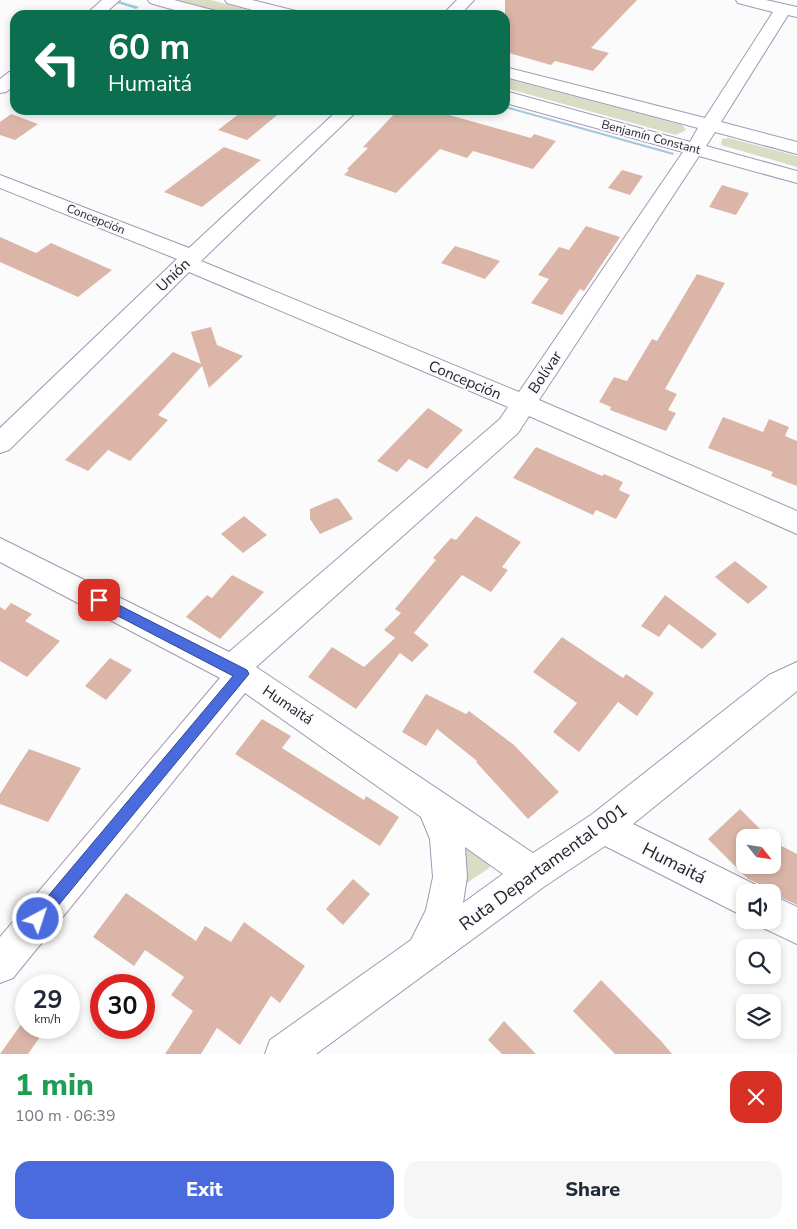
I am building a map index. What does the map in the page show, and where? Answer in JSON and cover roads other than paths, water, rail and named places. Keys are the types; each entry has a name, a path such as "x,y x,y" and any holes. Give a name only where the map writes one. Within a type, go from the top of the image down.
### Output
{"street":[{"path":"156,0 192,10"},
{"path":"233,0 271,10"},
{"path":"455,10 466,0"},
{"path":"744,0 790,11"},
{"path":"99,10 111,1"},
{"name":"Bolívar","path":"0,965 237,672 509,426 710,125 790,11"},
{"name":"Benjamín Constant","path":"510,73 797,148"},
{"path":"0,88 10,80"},
{"name":"Benjamín Constant","path":"510,98 797,177"},
{"name":"Unión","path":"0,443 189,260 343,115"},
{"name":"Concepción","path":"0,181 189,260 797,523"},
{"name":"Humaitá","path":"0,549 237,672 533,874"},
{"name":"Ruta Departamental 001","path":"284,1054 533,874 603,827 780,685 797,676"},
{"path":"424,952 443,914 450,877 446,839 434,806"},
{"name":"Humaitá","path":"603,827 736,894"},
{"path":"781,918 797,926"}],"water":[{"path":"510,107 674,153 673,155 510,109"}],"waterway":[{"path":"110,0 136,7"}]}
